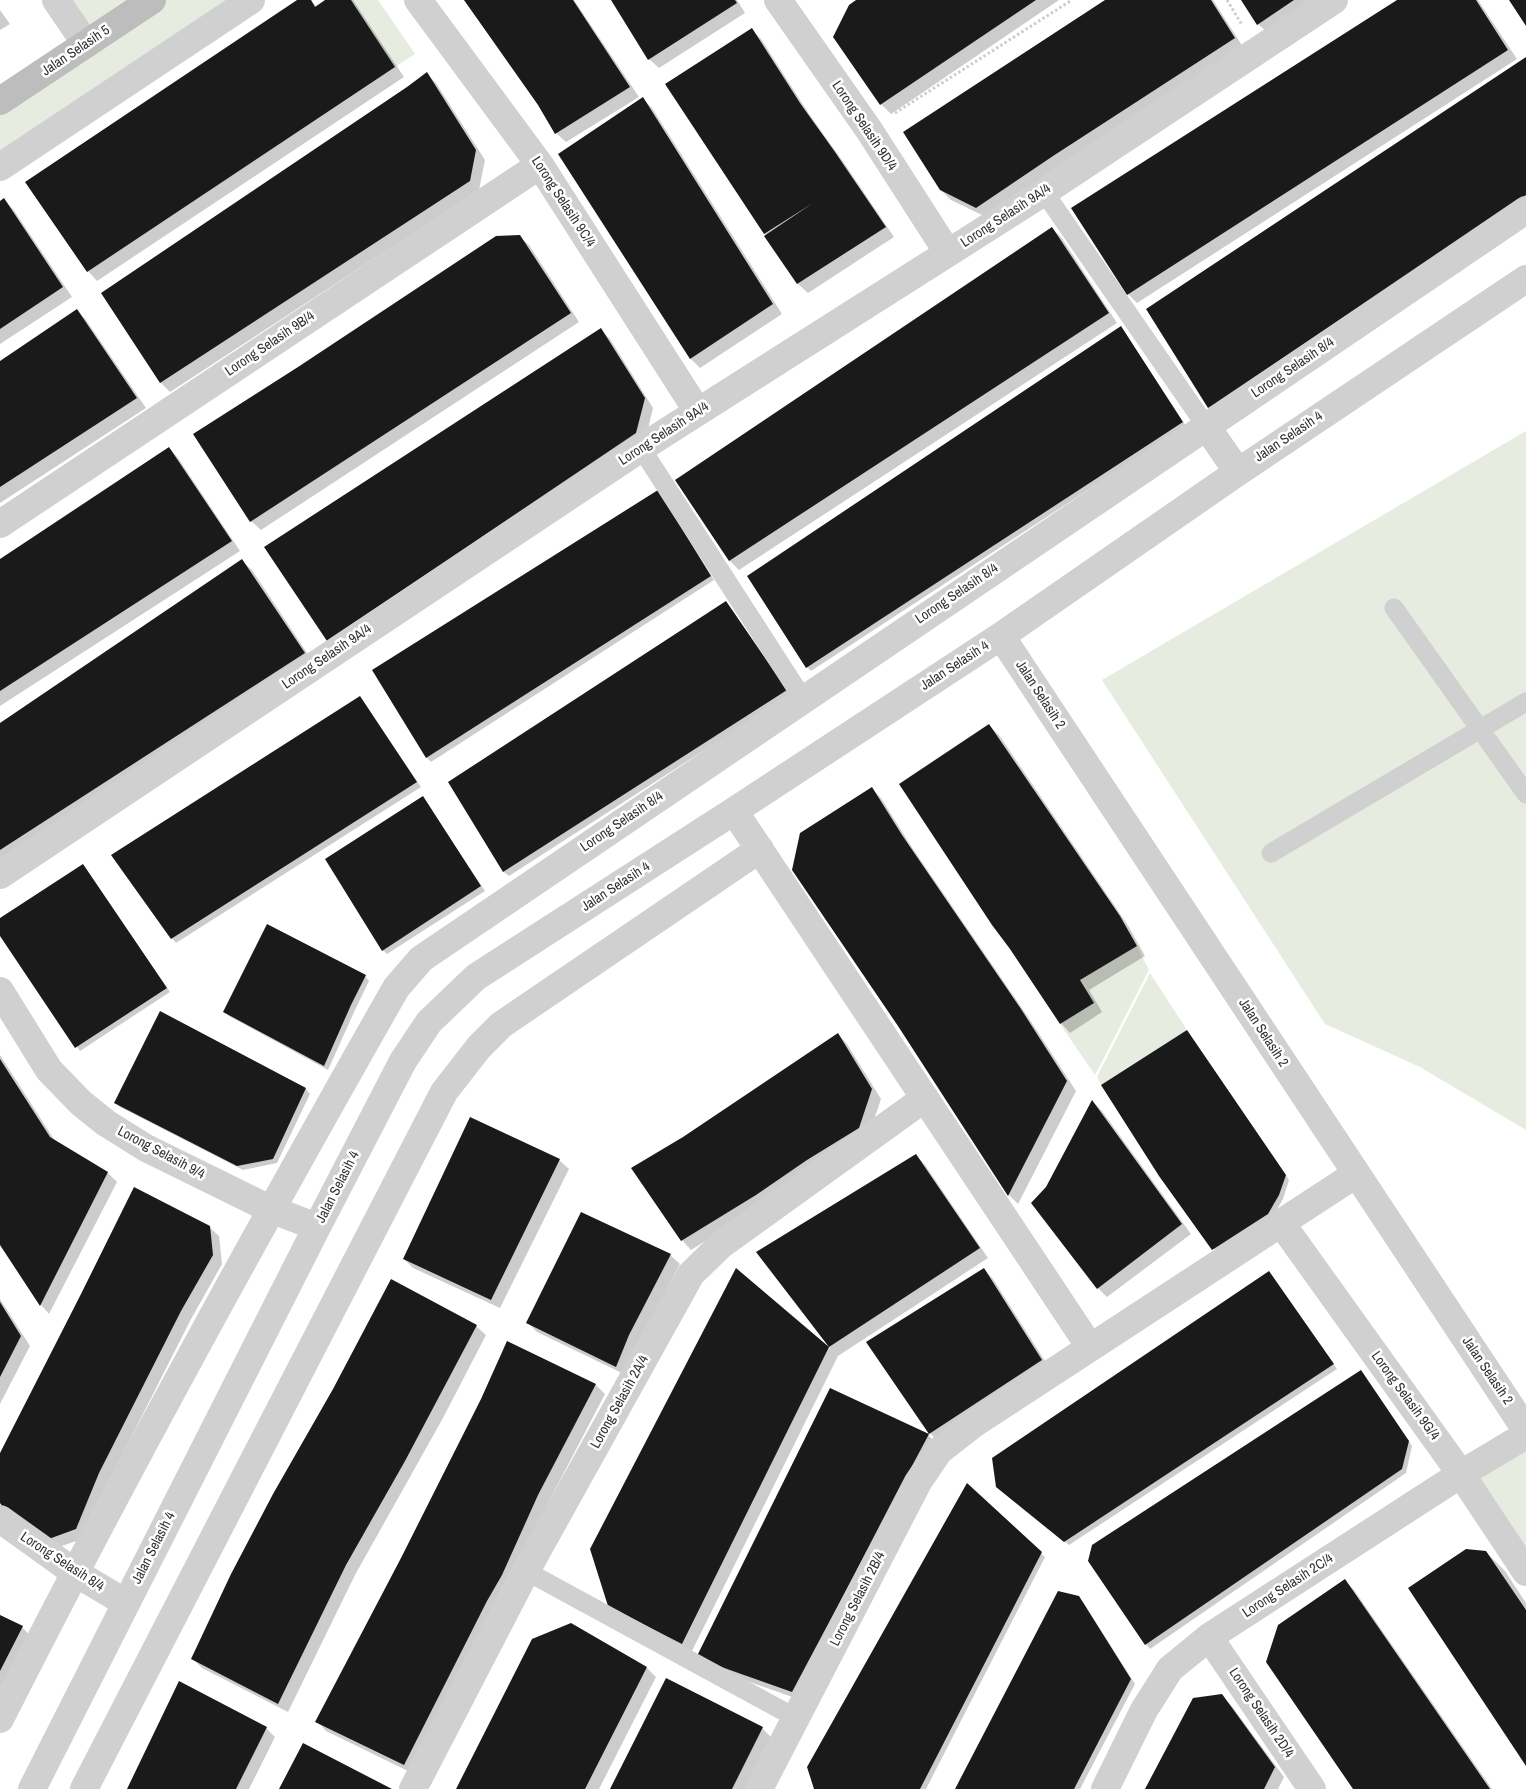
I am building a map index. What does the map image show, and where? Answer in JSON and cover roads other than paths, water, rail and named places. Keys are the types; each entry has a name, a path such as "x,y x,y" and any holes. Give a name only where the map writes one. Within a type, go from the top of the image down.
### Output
{"street":[{"path":"56,0 86,44"},
{"name":"Jalan Selasih 5","path":"0,101 152,0"},
{"path":"0,167 251,0"},
{"name":"Lorong Selasih 9C/4","path":"418,0 540,165 698,412"},
{"name":"Lorong Selasih 9A/4","path":"0,875 641,448 1044,192 1334,0"},
{"name":"Lorong Selasih 9D/4","path":"784,2 948,253"},
{"name":"Lorong Selasih 9B/4","path":"0,524 540,165"},
{"name":"Lorong Selasih 8/4","path":"0,1719 74,1572 270,1209 396,988 421,959 1526,210"},
{"name":"Jalan Selasih 4","path":"32,1789 317,1227 403,1061 429,1022 476,978 1000,636 1238,472 1526,280"},
{"path":"1206,426 1238,472"},
{"name":"Jalan Selasih 2","path":"1000,636 1526,1430"},
{"path":"734,811 1090,1347"},
{"path":"84,1789 444,1092 478,1047 501,1025 760,849"},
{"name":"Lorong Selasih 9/4","path":"0,991 49,1070 81,1103 106,1123 146,1148 270,1209 317,1227"},
{"name":"Lorong Selasih 2A/4","path":"414,1789 526,1571 691,1274 721,1245 925,1098"},
{"name":"Lorong Selasih 2B/4","path":"759,1789 918,1482 939,1451 975,1423 1356,1174"},
{"name":"Lorong Selasih 9G/4","path":"1281,1223 1461,1474 1526,1572"},
{"name":"Lorong Selasih 2C/4","path":"1105,1789 1144,1710 1170,1669 1209,1637 1461,1474 1526,1435"},
{"name":"Lorong Selasih 8/4","path":"0,1519 74,1572 126,1603"},
{"name":"Lorong Selasih 2D/4","path":"1209,1637 1312,1789"}],"lane":[{"path":"1044,192 1206,426"},
{"path":"641,448 803,699"},
{"path":"1394,608 1526,794"},
{"path":"1271,854 1526,702"},
{"path":"526,1571 796,1718"}]}
